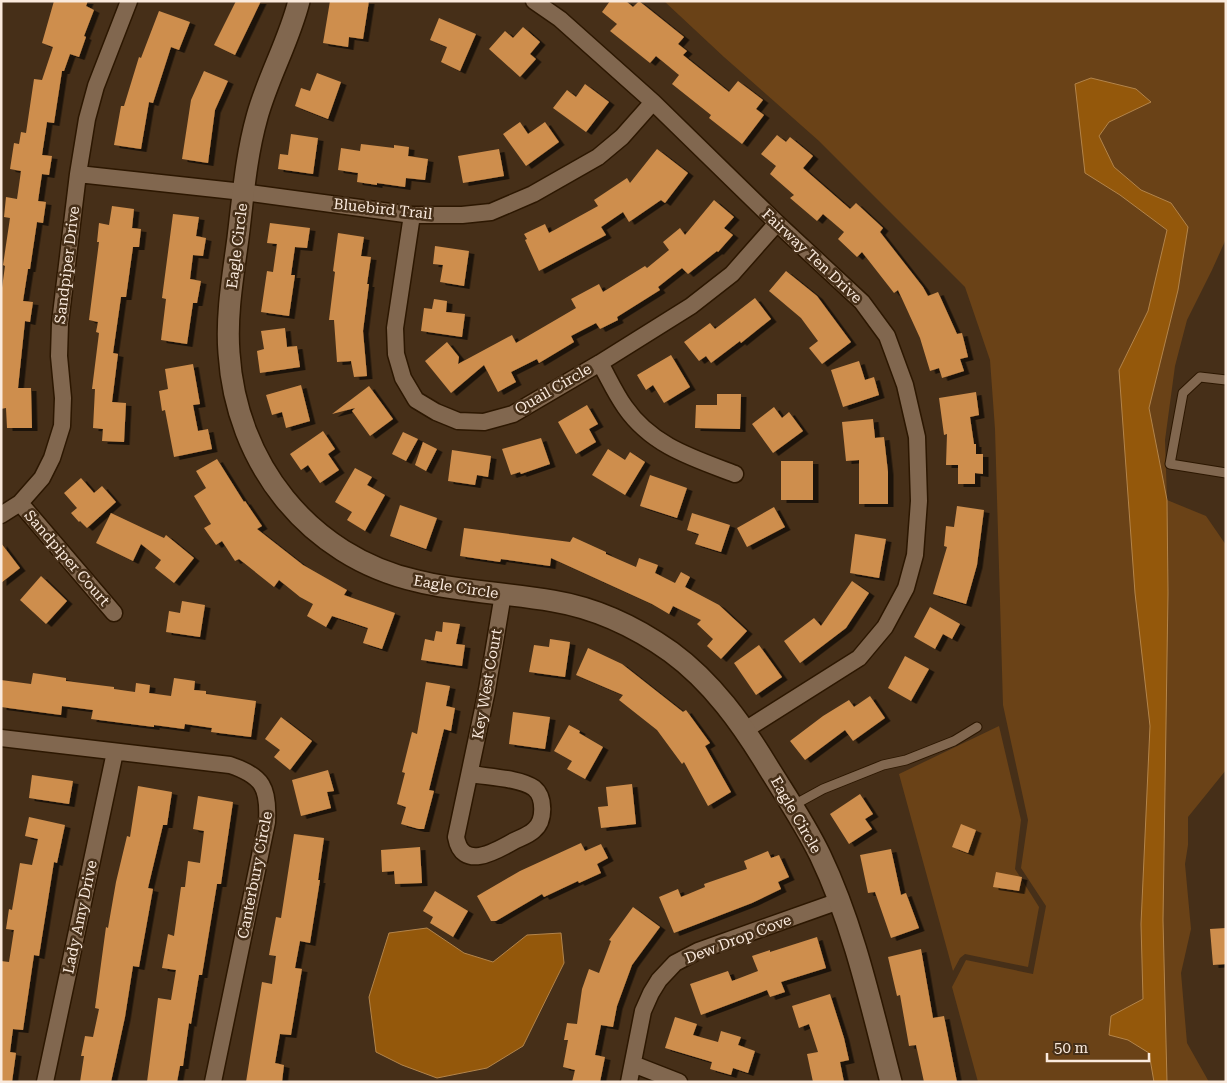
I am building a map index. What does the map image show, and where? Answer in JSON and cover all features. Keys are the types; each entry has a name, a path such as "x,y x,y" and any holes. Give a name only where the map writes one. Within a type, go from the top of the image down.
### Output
{"street":[{"name":"Sandpiper Drive","path":"1,515 20,503 42,478 52,458 62,426 63,398 59,356 60,323 78,174 87,119 94,94 129,1"},
{"name":"Eagle Circle","path":"299,1 293,26 258,114 250,146 229,315 228,351 233,391 252,450 267,476 288,504 311,528 338,549 363,563 388,574 440,586 553,601 583,608 617,621 644,635 671,652 694,671 716,693 745,730 819,853 839,901 857,953 891,1082"},
{"name":"Fairway Ten Drive","path":"534,1 560,20 653,102 777,223 862,302 887,336 905,385 917,437 919,501 915,555 906,588 884,627 859,658 745,730"},
{"name":"Bluebird Trail","path":"78,174 243,192 412,215 462,215 491,212 533,194 598,157 622,137 653,102"},
{"name":"Quail Circle","path":"412,215 395,328 396,354 403,378 416,400 436,412 458,421 484,422 513,414 600,363 691,306 732,274 777,223"},
{"path":"600,363 625,407 650,434 682,454 735,474"},
{"name":"Sandpiper Court","path":"20,503 114,613"},
{"name":"Key West Court","path":"471,774 523,782 535,789 542,800 542,814 536,829 495,852 478,856 466,855 458,847 456,837 471,774 503,594"},
{"name":"Canterbury Circle","path":"1,738 230,765 248,772 261,783 268,802 267,822 213,1082"},
{"name":"Lady Amy Drive","path":"44,1082 115,752"},
{"name":"Dew Drop Cove","path":"629,1082 647,1002 659,980 675,963 698,951 839,901"},
{"path":"633,1064 679,1082"}],"lane":[{"path":"1225,382 1200,377 1183,393 1170,464 1226,473"},
{"path":"792,806 822,789 883,765 906,760 954,741 977,727"}],"shaded area":[{"path":"664,1 1226,1 1226,239 1187,320 1175,366 1165,440 1167,500 1206,516 1226,545 1226,770 1188,817 1188,845 1185,864 1191,929 1181,973 1187,1043 1209,1082 978,1082 952,987 966,960 1033,974 1046,906 1021,868 1028,820 1003,705 995,429 990,360 965,287 819,141"},
{"path":"1091,78 1136,89 1151,102 1109,122 1099,136 1114,167 1141,190 1171,203 1188,227 1178,290 1149,408 1167,500 1168,593 1163,920 1167,1082 1154,1082 1149,1053 1128,1040 1109,1035 1111,1016 1143,999 1141,924 1150,726 1135,593 1119,370 1148,311 1167,230 1120,195 1085,173 1075,84"},
{"path":"999,726 1021,820 1015,869 1039,907 1028,967 965,954 960,958 953,971 899,774"},
{"path":"427,928 464,953 493,962 527,935 561,933 564,963 523,1046 487,1068 437,1078 402,1065 376,1052 369,997 389,933"}],"building":[{"path":"54,1 88,1 86,6 94,10 84,36 86,37 79,57 70,54 64,71 62,71 54,123 47,122 42,155 52,156 49,175 42,174 38,201 46,202 43,223 37,222 23,301 33,302 30,322 25,321 18,388 31,388 32,428 7,428 6,408 1,409 1,295 10,218 4,217 6,197 17,199 21,171 10,169 14,143 19,144 21,132 26,133 34,79 42,80 53,47 42,43"},
{"path":"236,1 261,1 235,55 214,45"},
{"path":"330,1 369,1 363,39 349,37 348,47 323,43"},
{"path":"610,1 626,1 633,7 639,1 684,37 678,44 687,51 683,55 729,92 738,81 763,100 756,109 764,115 742,144 709,118 711,115 672,84 679,75 656,56 650,63 610,31 617,24 602,12"},
{"path":"159,11 190,22 179,50 171,47 153,103 149,102 141,149 114,145 121,106 124,106 139,57 141,58"},
{"path":"439,18 476,34 460,71 441,62 447,47 430,40"},
{"path":"523,27 540,42 530,54 536,59 520,77 489,49 505,31 513,38"},
{"path":"204,71 228,81 215,110 208,163 182,159 191,100"},
{"path":"317,73 341,82 328,119 295,106 301,88 310,91"},
{"path":"585,84 609,102 586,132 553,108 567,90 576,97"},
{"path":"520,122 528,134 545,122 559,142 526,166 503,134"},
{"path":"291,134 318,138 313,174 278,169 280,154 288,155"},
{"path":"777,135 786,142 790,137 813,156 803,168 850,209 856,203 883,228 880,232 928,296 938,292 957,334 962,333 968,357 960,359 964,371 942,378 939,368 930,371 920,338 898,290 894,293 862,252 857,257 838,239 844,232 823,214 817,221 790,198 794,195 770,174 776,166 761,154"},
{"path":"361,144 394,148 394,145 409,147 408,156 428,159 425,180 406,178 405,187 357,182 358,173 338,170 341,148 360,151"},
{"path":"499,149 504,176 463,183 458,156"},
{"path":"657,149 688,173 665,203 661,200 629,222 623,212 601,227 606,235 539,271 524,234 545,224 549,233 598,206 594,200 627,178 630,183"},
{"path":"714,200 734,217 724,228 733,235 718,252 688,274 682,268 658,287 660,290 617,317 618,320 600,329 596,323 571,336 574,342 539,363 537,359 511,372 516,382 498,392 484,365 451,393 425,361 447,342 459,357 458,364 512,335 516,343 576,308 571,299 599,284 603,292 645,266 647,268 669,250 663,242 680,228 685,235"},
{"path":"112,206 134,209 132,228 141,229 139,247 133,247 126,297 121,297 113,353 118,354 112,402 126,403 124,442 102,441 103,429 93,428 95,389 92,389 99,333 96,332 98,322 89,320 99,242 97,242 99,223 109,225"},
{"path":"173,214 199,217 196,236 206,238 203,256 193,255 190,279 201,281 197,303 193,303 187,344 161,340 166,299 162,298"},
{"path":"270,223 310,228 307,248 295,247 291,275 295,275 289,316 261,312 267,271 273,272 277,244 267,243"},
{"path":"338,233 364,237 361,256 371,257 363,331 367,376 354,377 351,361 337,362 334,320 329,320"},
{"path":"435,246 469,251 464,286 440,282 443,265 433,264"},
{"path":"786,271 817,296 851,342 822,364 809,348 818,341 801,318 769,291"},
{"path":"755,298 771,319 741,343 740,341 711,363 706,356 699,361 684,342 710,323 715,329"},
{"path":"434,299 447,301 446,312 465,314 462,337 421,331 424,308 432,309"},
{"path":"285,328 287,347 297,346 300,367 260,373 257,351 264,349 261,331"},
{"path":"671,355 690,387 664,403 653,385 646,390 637,375"},
{"path":"859,361 865,380 874,377 879,395 843,407 831,370"},
{"path":"193,364 200,404 193,405 198,431 208,429 212,449 174,457 165,410 162,411 159,391 168,389 165,369"},
{"path":"301,385 310,421 286,428 282,412 272,415 266,395"},
{"path":"369,386 393,419 370,436 352,411 355,408 332,414"},
{"path":"976,392 979,415 970,417 974,444 976,444 976,454 983,454 983,474 975,473 975,484 958,484 958,465 946,465 947,434 944,435 939,398"},
{"path":"717,394 741,394 740,429 695,428 696,405 717,405"},
{"path":"587,405 598,424 589,429 596,442 576,454 558,422"},
{"path":"774,407 782,418 789,412 803,431 773,453 752,424"},
{"path":"873,419 875,438 884,437 888,472 888,504 859,504 859,460 846,461 842,422"},
{"path":"323,431 335,449 328,454 339,470 320,483 308,465 301,470 290,454"},
{"path":"403,432 418,439 406,461 392,454"},
{"path":"541,438 550,464 521,474 520,472 511,475 502,449"},
{"path":"423,442 437,449 426,471 415,465"},
{"path":"608,449 625,460 630,452 645,462 625,495 592,475"},
{"path":"452,450 491,456 488,477 477,475 475,485 448,481"},
{"path":"217,459 244,502 262,526 257,529 303,565 347,590 344,595 395,613 382,649 363,643 368,628 332,616 326,627 307,616 313,604 300,597 279,580 274,587 239,559 235,561 222,541 216,545 204,528 211,524 194,496 206,488 196,471"},
{"path":"781,461 813,461 813,500 781,500"},
{"path":"355,468 372,477 367,485 385,495 365,531 347,520 352,512 335,502"},
{"path":"650,475 687,488 677,518 640,506"},
{"path":"81,478 94,493 102,486 116,502 87,528 71,513 77,508 64,493"},
{"path":"400,505 437,518 426,549 390,536"},
{"path":"957,506 984,510 977,565 966,604 933,594 947,547 944,546 946,526 954,527"},
{"path":"774,507 785,527 747,547 737,528"},
{"path":"111,513 164,538 166,535 194,558 174,583 155,568 161,560 141,544 133,561 96,543"},
{"path":"692,513 730,525 721,552 695,544 699,534 687,530"},
{"path":"464,528 570,542 573,537 636,567 639,558 658,565 655,573 675,583 681,572 690,577 685,587 719,605 747,631 721,659 707,646 713,639 697,624 701,620 673,606 669,614 652,604 551,558 550,566 501,559 500,562 460,556"},
{"path":"855,534 886,539 879,578 850,573"},
{"path":"1,543 20,568 1,583"},
{"path":"41,576 67,601 46,624 20,600"},
{"path":"852,581 869,593 846,628 800,663 784,641 814,618 821,626"},
{"path":"182,601 205,605 200,637 166,632 169,611 180,613"},
{"path":"930,607 960,624 952,639 943,634 935,649 914,637"},
{"path":"443,622 460,624 456,644 465,645 462,666 421,660 425,639 434,641 436,631 442,632"},
{"path":"550,639 570,642 565,677 529,672 534,645 549,647"},
{"path":"759,645 782,677 756,695 734,663"},
{"path":"588,648 622,664 683,712 686,710 710,743 705,746 731,792 708,806 684,762 682,764 657,730 619,700 623,695 576,675"},
{"path":"905,656 929,669 911,701 888,688"},
{"path":"33,673 66,678 66,681 114,687 114,689 135,692 136,683 150,685 149,693 171,696 174,678 195,681 194,690 206,691 206,694 256,701 251,737 211,732 212,728 185,724 184,729 91,719 93,710 62,706 61,715 1,707 1,680 31,684"},
{"path":"426,682 450,686 446,706 455,708 451,731 444,729 429,790 434,791 424,829 419,829 401,824 406,807 397,804 405,773 402,772 412,732 417,734"},
{"path":"870,696 885,718 853,741 845,730 805,760 790,741 823,716 849,700 854,707"},
{"path":"513,712 550,717 545,749 509,744"},
{"path":"281,717 312,741 290,770 274,757 280,750 265,739"},
{"path":"569,725 603,747 585,779 567,769 572,761 554,751"},
{"path":"328,770 334,791 327,792 331,808 301,816 292,780"},
{"path":"32,775 73,781 69,804 29,798"},
{"path":"632,784 636,824 601,828 598,807 608,806 606,787"},
{"path":"138,786 172,792 167,825 163,825 148,888 153,889 139,967 133,966 125,1017 111,1082 80,1082 84,1056 81,1056 85,1036 93,1037 99,1009 95,1008 106,927 108,928 127,836 130,837"},
{"path":"860,794 873,814 865,819 872,829 849,844 830,814"},
{"path":"198,796 233,802 221,884 217,884 202,975 199,975 191,1024 189,1023 183,1066 180,1066 177,1082 147,1082 158,998 171,1000 176,970 162,968 168,934 174,936 181,887 185,887 188,861 200,863 204,831 193,829"},
{"path":"29,817 65,825 57,863 54,862 39,956 34,955 23,1030 13,1029 10,1052 16,1053 12,1082 1,1082 1,961 9,962 14,930 6,929 9,909 12,910 20,863 32,865 38,839 25,836"},
{"path":"961,824 976,830 968,853 952,847"},
{"path":"294,834 324,838 318,880 320,880 310,943 300,941 295,968 302,969 291,1035 280,1034 275,1063 284,1065 282,1082 246,1082 262,982 272,984 276,956 269,955 276,917 281,918"},
{"path":"581,843 585,851 601,844 608,858 597,864 601,873 579,883 578,881 544,897 542,894 496,921 491,921 477,896 520,871"},
{"path":"420,847 422,883 395,884 394,871 382,872 381,850"},
{"path":"891,849 901,895 906,893 919,928 891,938 875,892 868,893 860,855"},
{"path":"768,851 771,858 779,855 789,877 778,882 781,889 752,903 674,933 659,897 678,889 681,897 705,887 704,884 747,869 744,861"},
{"path":"996,872 1022,877 1019,891 993,887"},
{"path":"435,891 468,911 453,937 430,923 433,917 423,911"},
{"path":"633,907 660,927 632,965 617,1006 613,1027 601,1025 595,1055 605,1057 600,1082 572,1082 575,1070 563,1067 568,1040 564,1040 567,1023 577,1024 582,989 589,969 599,973 611,941 609,940"},
{"path":"1226,928 1226,964 1213,965 1210,929"},
{"path":"817,937 826,968 781,982 785,992 770,997 767,990 701,1015 690,984 728,971 732,981 758,971 752,956"},
{"path":"921,949 933,1018 944,1016 957,1082 924,1082 916,1045 909,1046 900,995 897,996 888,957"},
{"path":"830,994 849,1060 840,1062 844,1082 813,1082 807,1054 818,1052 809,1024 799,1028 792,1006"},
{"path":"675,1017 697,1024 693,1035 718,1042 721,1031 741,1037 738,1045 755,1051 748,1073 733,1068 731,1075 710,1069 712,1062 665,1048"}]}
